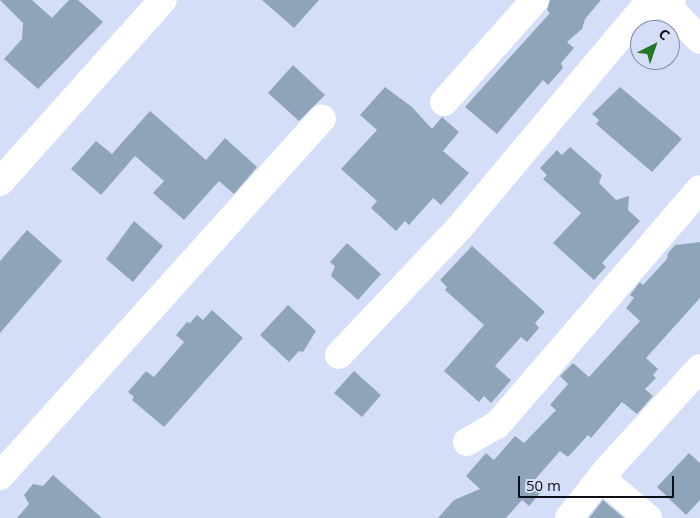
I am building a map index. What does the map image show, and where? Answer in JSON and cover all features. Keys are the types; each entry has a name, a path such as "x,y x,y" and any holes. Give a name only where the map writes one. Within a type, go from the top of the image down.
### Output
{"street":[{"path":"0,182 163,0"},
{"path":"444,102 535,0"},
{"path":"339,355 460,227 643,9 666,1 700,40"},
{"path":"0,476 322,119"},
{"path":"467,442 497,425 700,189"},
{"path":"569,518 601,478 700,368"},
{"path":"601,478 648,518"}],"building":[{"path":"0,0 32,0 52,18 69,0 78,0 103,22 38,89 4,59 22,39 23,23"},
{"path":"262,0 319,0 294,28"},
{"path":"550,0 601,0 585,19 582,29 567,42 574,48 561,63 563,68 548,85 543,80 497,134 465,107 550,13 547,10"},
{"path":"293,65 325,95 299,121 268,93"},
{"path":"385,87 412,107 432,129 442,117 459,132 443,151 469,173 441,205 433,198 409,225 405,221 396,231 371,208 377,201 341,169 377,130 360,115"},
{"path":"620,87 682,139 652,172 596,124 599,120 592,114"},
{"path":"150,111 206,160 225,138 257,167 234,194 219,181 184,220 153,193 164,181 135,156 101,195 71,169 96,141 112,154"},
{"path":"570,147 602,175 599,183 616,200 629,196 628,210 640,221 602,263 606,267 594,280 553,243 581,213 543,179 547,175 540,168 557,150 562,155"},
{"path":"134,221 163,246 133,282 106,259"},
{"path":"27,230 62,261 0,333 0,261"},
{"path":"700,242 700,298 646,358 658,369 653,375 656,378 645,389 653,396 637,414 622,402 591,438 588,435 568,457 560,451 531,484 541,492 529,506 522,500 506,518 438,518 454,500 480,489 466,476 486,453 494,460 515,436 524,443 556,410 550,405 568,384 560,376 573,363 589,377 640,321 626,308 634,298 630,295 640,282 643,285 667,259 668,253 675,245"},
{"path":"347,243 381,274 358,300 331,276 335,266 330,262"},
{"path":"472,246 545,312 535,323 539,328 527,342 521,337 495,366 511,380 491,403 484,396 479,402 444,371 484,325 445,290 447,287 440,280"},
{"path":"288,305 316,331 303,352 299,351 289,362 260,335"},
{"path":"212,310 243,338 164,427 132,400 134,397 128,392 146,371 154,377 184,342 176,335 187,322 190,323 197,315 203,320"},
{"path":"354,371 381,395 362,417 334,393"},
{"path":"689,453 700,463 700,500 686,515 657,487"},
{"path":"53,475 102,518 17,518 29,504 24,495 33,484 43,486"},
{"path":"603,500 624,518 589,518"}]}
